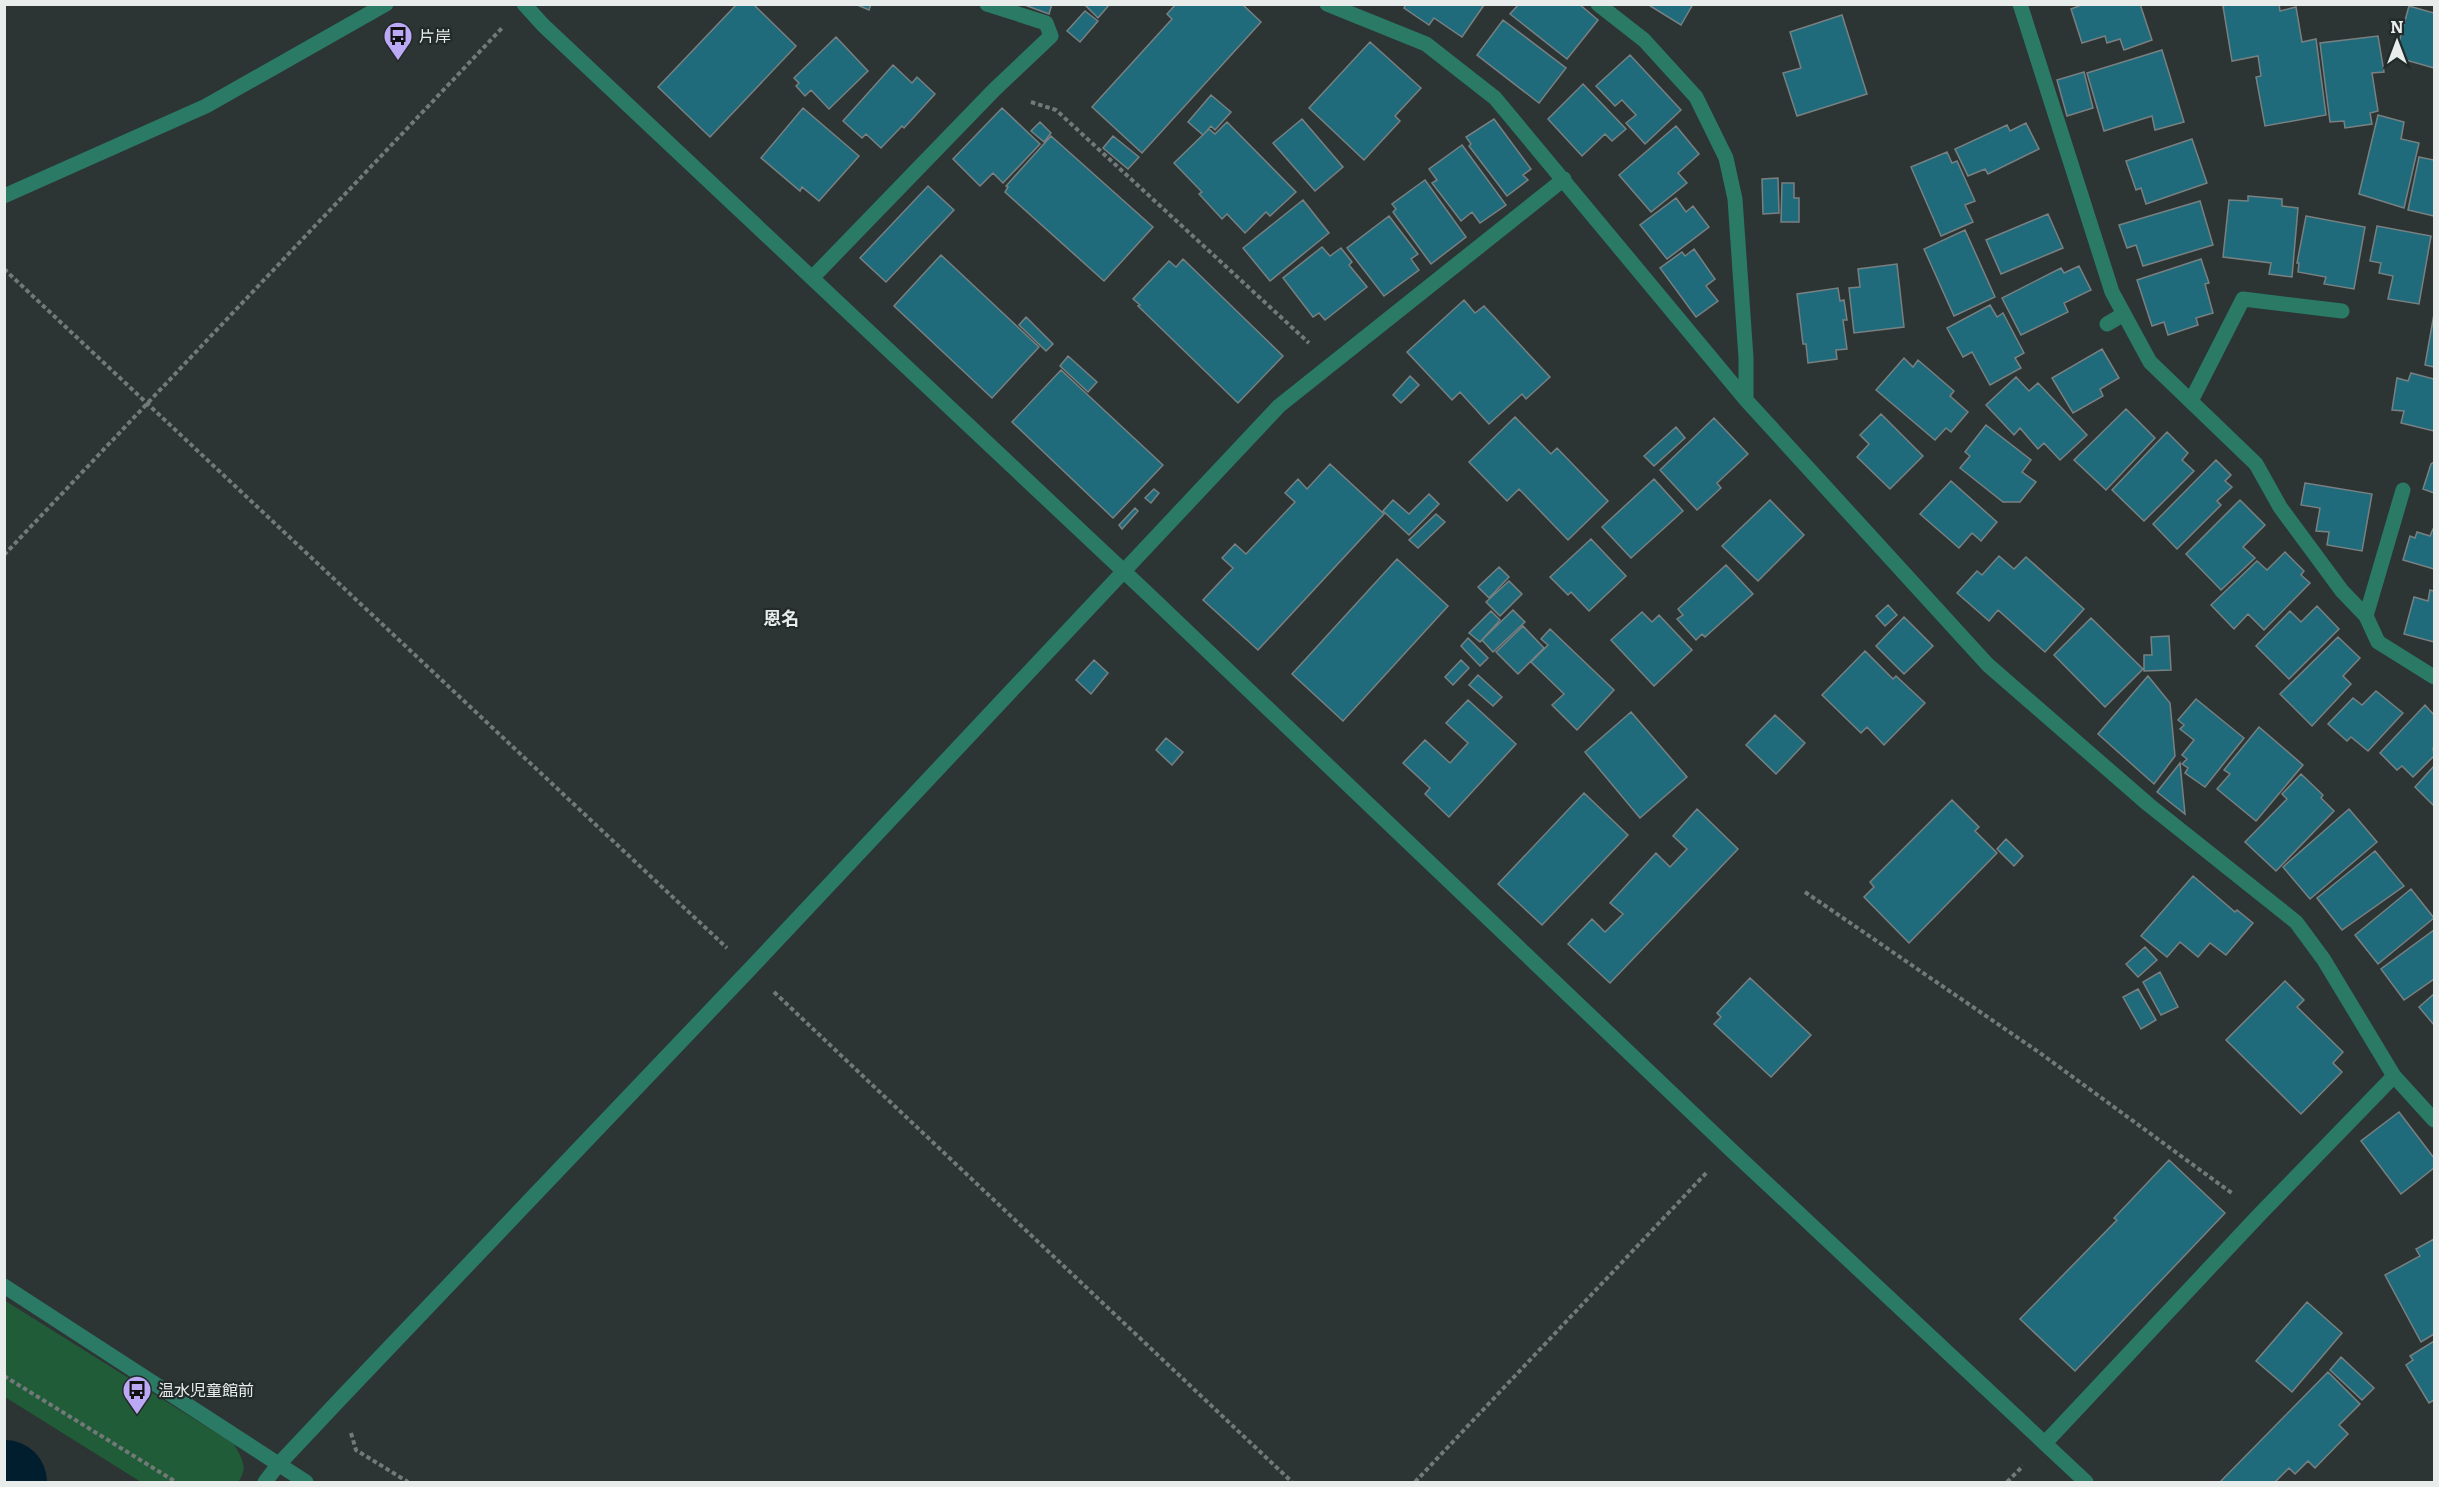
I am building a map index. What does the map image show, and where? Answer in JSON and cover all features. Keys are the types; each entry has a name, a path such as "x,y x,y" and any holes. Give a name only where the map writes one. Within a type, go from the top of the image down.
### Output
{"street":[{"path":"4,196 206,106 386,4"},
{"path":"524,4 543,25 1122,570 1729,1148 2086,1482"},
{"path":"812,278 994,90 1051,36 1046,23 987,4"},
{"path":"1327,4 1426,44 1495,98 1746,400 1988,665 2149,805 2296,922 2324,960 2394,1076 2434,1119"},
{"path":"1598,4 1644,40 1696,97 1726,158 1735,199 1746,358 1746,400"},
{"path":"2020,4 2112,292 2150,362 2256,464 2280,507 2342,591 2366,616 2378,642 2434,677"},
{"path":"265,1482 342,1397 750,969 1122,570 1279,406 1564,179"},
{"path":"2191,401 2243,298 2342,311"},
{"path":"2107,324 2124,314"},
{"path":"2366,616 2403,490"},
{"path":"2044,1443 2394,1076"},
{"path":"4,1286 306,1482"}],"path":[{"path":"4,555 508,22"},
{"path":"994,90 1056,110 1331,364"},
{"path":"4,269 750,969 1292,1482"},
{"path":"1805,892 2040,1053 2260,1214"},
{"path":"1415,1482 1729,1148"},
{"path":"4,1376 176,1482"},
{"path":"342,1397 356,1450 408,1482"}],"green space":[{"path":"4,1300 234,1444 244,1468 238,1482 141,1482 5,1397"}],"building":[{"path":"737,4 753,4 796,46 710,137 658,87"},
{"path":"855,4 871,4 869,10"},
{"path":"1022,4 1052,4 1049,14"},
{"path":"1084,4 1110,4 1098,18"},
{"path":"1176,4 1242,4 1261,22 1142,153 1092,107 1172,19 1167,14"},
{"path":"1406,4 1484,5 1462,37 1434,18 1429,25 1404,8"},
{"path":"1519,4 1579,4 1598,20 1567,59 1510,14"},
{"path":"1647,4 1693,4 1681,25"},
{"path":"2084,4 2140,4 2152,40 2124,50 2120,39 2107,43 2105,36 2082,43 2071,9"},
{"path":"2279,4 2280,11 2296,7 2302,42 2316,39 2326,115 2265,126 2256,77 2261,76 2258,56 2232,61 2223,6"},
{"path":"2409,6 2434,13 2434,68 2395,57"},
{"path":"1085,11 1098,21 1080,42 1067,31"},
{"path":"1842,15 1867,94 1797,116 1783,73 1801,68 1790,32"},
{"path":"1503,20 1566,68 1539,103 1477,55"},
{"path":"2378,36 2384,72 2372,73 2378,111 2370,113 2372,124 2345,128 2344,121 2330,122 2320,43"},
{"path":"836,37 868,71 829,109 811,90 805,96 796,86 799,83 794,78"},
{"path":"1370,42 1421,88 1395,116 1400,121 1364,160 1309,108"},
{"path":"2162,50 2184,122 2155,130 2152,116 2104,131 2087,73"},
{"path":"1630,55 1681,110 1645,144 1626,123 1636,115 1622,100 1615,106 1596,86"},
{"path":"893,65 912,83 917,77 935,94 904,128 902,126 881,148 866,134 862,138 843,121"},
{"path":"2084,72 2093,108 2067,116 2057,80"},
{"path":"1583,84 1626,129 1612,141 1605,134 1582,156 1548,119"},
{"path":"1211,95 1231,112 1215,130 1211,126 1203,135 1188,122"},
{"path":"803,108 859,156 819,201 802,187 800,191 761,158"},
{"path":"1002,108 1040,144 1003,183 993,173 980,186 953,159"},
{"path":"2378,115 2404,122 2401,139 2419,143 2404,208 2359,194"},
{"path":"1302,119 1343,167 1315,191 1273,143"},
{"path":"1494,119 1531,169 1523,175 1528,180 1507,196 1469,146 1471,144 1466,137"},
{"path":"1040,122 1051,133 1044,142 1031,131"},
{"path":"1227,122 1296,192 1270,216 1266,212 1245,233 1227,214 1222,219 1199,194 1202,192 1174,163 1209,129 1215,134"},
{"path":"2026,123 2039,149 1988,174 1985,169 1968,176 1955,149 2007,125 2010,131"},
{"path":"1676,126 1699,154 1678,173 1687,183 1651,212 1619,175"},
{"path":"1051,136 1153,227 1104,281 1005,192 1008,187 1006,186"},
{"path":"1113,136 1139,157 1128,169 1103,148"},
{"path":"2192,139 2207,183 2146,204 2141,188 2136,190 2126,161"},
{"path":"1462,145 1506,205 1480,223 1472,212 1461,221 1432,183 1437,180 1429,169"},
{"path":"1947,152 1952,163 1957,161 1975,201 1965,205 1973,222 1941,236 1911,167"},
{"path":"2419,157 2434,160 2434,216 2408,210"},
{"path":"1778,178 1779,213 1763,214 1762,179"},
{"path":"1425,180 1466,237 1431,264 1393,212 1396,209 1392,204"},
{"path":"1782,183 1794,183 1794,198 1799,198 1799,222 1781,222"},
{"path":"928,186 954,210 886,282 860,258"},
{"path":"2248,196 2282,199 2282,206 2298,208 2292,277 2269,274 2271,263 2223,257 2229,200 2248,201"},
{"path":"1676,198 1686,212 1693,206 1709,227 1667,259 1640,225"},
{"path":"1303,200 1329,233 1270,281 1243,248"},
{"path":"2200,201 2213,245 2143,266 2136,245 2127,248 2119,225"},
{"path":"2048,214 2063,248 2001,274 1986,240"},
{"path":"1389,216 1418,254 1411,259 1419,270 1384,296 1347,248"},
{"path":"2306,216 2365,227 2354,289 2324,284 2326,277 2298,272 2299,263 2297,263"},
{"path":"2377,226 2431,236 2419,304 2388,299 2393,276 2379,273 2381,263 2370,261"},
{"path":"1965,230 1995,297 1954,316 1924,249"},
{"path":"1322,247 1330,256 1341,248 1352,262 1349,265 1367,287 1325,320 1319,313 1313,317 1283,278"},
{"path":"1694,249 1715,279 1706,286 1718,301 1696,317 1660,268 1682,252 1685,256"},
{"path":"941,255 1039,347 992,398 894,306"},
{"path":"1183,259 1283,356 1238,403 1133,299 1169,261 1176,267"},
{"path":"2201,259 2209,283 2205,284 2213,313 2196,318 2198,325 2168,335 2164,322 2152,326 2137,280"},
{"path":"1897,264 1904,327 1854,333 1849,288 1860,287 1858,269"},
{"path":"2079,266 2091,290 2064,303 2068,312 2021,335 2002,298 2061,268 2064,273"},
{"path":"1838,288 1840,301 1844,300 1847,320 1843,320 1847,349 1836,350 1837,359 1808,363 1806,344 1803,344 1797,294"},
{"path":"1464,300 1475,313 1484,306 1550,377 1526,399 1522,394 1489,424 1460,392 1452,400 1407,352"},
{"path":"1990,305 1997,317 2003,313 2024,353 2015,358 2021,368 1990,385 1972,352 1963,357 1947,328"},
{"path":"2434,314 2434,367 2425,365"},
{"path":"1026,317 1053,344 1046,351 1019,325"},
{"path":"2102,349 2119,378 2100,389 2103,396 2073,413 2052,378"},
{"path":"1068,356 1097,382 1088,392 1060,366"},
{"path":"1904,358 1913,367 1918,360 1954,391 1950,396 1968,412 1951,432 1946,428 1935,440 1876,390"},
{"path":"1061,370 1163,465 1113,518 1012,422"},
{"path":"2411,373 2434,379 2434,431 2401,423 2404,411 2392,410 2397,378 2408,381"},
{"path":"1410,376 1419,385 1401,403 1393,395"},
{"path":"2016,377 2029,391 2038,383 2087,435 2060,460 2044,443 2038,449 2020,428 2014,435 1986,405"},
{"path":"2126,409 2155,438 2106,490 2074,460"},
{"path":"1881,414 1923,456 1890,489 1857,457 1869,444 1860,435"},
{"path":"1515,417 1551,454 1557,448 1608,501 1568,540 1519,489 1507,501 1469,462"},
{"path":"1714,418 1748,454 1717,483 1721,488 1697,510 1660,470"},
{"path":"1986,425 2031,460 2022,472 2036,482 2020,502 2003,502 1960,468 1970,456 1965,452"},
{"path":"1676,427 1685,438 1654,466 1644,456"},
{"path":"2167,432 2188,453 2182,460 2194,471 2144,521 2112,490"},
{"path":"2216,460 2231,475 2225,481 2232,487 2217,501 2221,505 2177,549 2153,524"},
{"path":"2434,462 2434,493 2423,489 2431,464"},
{"path":"1330,464 1384,514 1258,650 1203,600 1233,568 1222,558 1235,544 1246,554 1295,502 1285,493 1298,479 1307,489"},
{"path":"1654,479 1683,511 1631,558 1602,527"},
{"path":"1951,481 1997,522 1981,541 1972,533 1959,548 1920,514"},
{"path":"2305,483 2372,494 2362,551 2327,545 2329,532 2316,531 2320,508 2301,505"},
{"path":"1154,489 1159,493 1151,503 1145,498"},
{"path":"1429,494 1439,504 1409,535 1383,511 1393,500 1409,514"},
{"path":"1770,500 1804,535 1758,581 1722,546"},
{"path":"2240,500 2265,525 2243,547 2255,558 2221,590 2186,554"},
{"path":"1135,508 1138,511 1122,529 1119,525"},
{"path":"1436,514 1445,522 1418,548 1409,540"},
{"path":"2433,529 2434,569 2403,560 2410,536 2415,538 2417,532 2430,536"},
{"path":"1591,539 1626,576 1589,611 1571,592 1568,595 1550,577"},
{"path":"2285,552 2304,571 2301,575 2310,583 2264,630 2248,614 2234,629 2211,605 2257,561 2267,570"},
{"path":"1999,556 2014,569 2026,557 2084,609 2045,652 1998,610 1989,621 1957,593 1977,571 1982,575"},
{"path":"1397,559 1448,606 1343,721 1292,674"},
{"path":"1726,565 1753,594 1705,637 1702,634 1696,640 1677,619 1683,615 1678,609"},
{"path":"1499,567 1509,577 1489,598 1478,587"},
{"path":"1509,581 1522,594 1500,616 1486,602"},
{"path":"2430,590 2434,591 2434,642 2404,634 2414,597 2428,601"},
{"path":"1888,605 1897,615 1885,626 1876,616"},
{"path":"2317,606 2339,629 2289,679 2256,646 2290,611 2301,622"},
{"path":"1513,610 1525,622 1493,652 1482,640"},
{"path":"1491,611 1500,620 1480,642 1469,633"},
{"path":"1642,612 1652,622 1659,615 1692,650 1654,686 1611,640"},
{"path":"1904,617 1933,646 1904,674 1876,646"},
{"path":"2091,618 2143,669 2105,707 2054,655"},
{"path":"1523,626 1544,648 1518,674 1496,652"},
{"path":"1550,629 1614,690 1577,730 1552,705 1564,694 1531,662 1548,645 1541,639"},
{"path":"2169,636 2171,670 2144,671 2144,655 2152,655 2151,637"},
{"path":"2338,637 2360,658 2343,676 2351,684 2312,726 2280,694"},
{"path":"1468,638 1488,658 1480,666 1461,646"},
{"path":"1865,651 1893,679 1896,676 1925,703 1884,745 1867,727 1861,733 1822,695"},
{"path":"1094,660 1108,673 1091,694 1076,680"},
{"path":"1461,660 1469,668 1453,685 1445,677"},
{"path":"1478,675 1502,697 1493,706 1469,685"},
{"path":"2148,676 2170,703 2175,756 2154,784 2098,734"},
{"path":"2376,691 2403,713 2368,751 2351,737 2347,741 2328,724 2353,698 2362,705"},
{"path":"2196,699 2244,738 2205,787 2185,773 2188,768 2182,764 2187,759 2182,755 2194,740 2180,729 2184,725 2178,720"},
{"path":"1468,700 1516,744 1449,817 1425,794 1430,788 1403,763 1425,740 1450,763 1468,743 1446,723"},
{"path":"2425,705 2434,715 2434,756 2413,777 2402,766 2397,770 2380,753"},
{"path":"1631,712 1687,777 1640,818 1585,752"},
{"path":"1775,715 1805,743 1776,774 1746,745"},
{"path":"2259,727 2303,765 2256,821 2217,789 2230,774 2224,770"},
{"path":"1166,738 1183,752 1172,765 1156,750"},
{"path":"2180,763 2185,814 2157,792"},
{"path":"2434,766 2434,806 2415,787"},
{"path":"2301,774 2323,795 2321,798 2334,811 2276,871 2245,842 2287,799 2282,794"},
{"path":"1584,793 1628,835 1542,925 1498,884"},
{"path":"1952,800 1979,827 1975,831 1997,853 1909,943 1864,897 1874,887 1870,882"},
{"path":"1697,809 1738,849 1610,983 1568,944 1592,919 1605,932 1623,914 1610,903 1656,853 1670,867 1687,849 1673,836"},
{"path":"2349,809 2377,842 2310,899 2283,867"},
{"path":"2006,839 2023,856 2014,866 1997,849"},
{"path":"2375,851 2404,886 2342,930 2317,898"},
{"path":"2193,876 2235,912 2237,910 2253,923 2226,955 2210,943 2198,957 2180,942 2167,957 2141,936"},
{"path":"2411,889 2434,918 2378,964 2355,935"},
{"path":"2434,930 2434,979 2404,1000 2381,969"},
{"path":"2145,947 2157,960 2138,977 2126,964"},
{"path":"2160,972 2178,1007 2161,1015 2143,982"},
{"path":"1750,978 1811,1035 1771,1077 1714,1024 1721,1017 1717,1013"},
{"path":"2285,981 2304,1000 2297,1007 2343,1052 2333,1063 2342,1072 2301,1114 2226,1040"},
{"path":"2138,989 2156,1020 2141,1029 2123,997"},
{"path":"2434,994 2434,1025 2419,1007"},
{"path":"2399,1112 2434,1158 2434,1168 2401,1194 2361,1141"},
{"path":"2169,1160 2225,1213 2075,1371 2020,1319 2117,1220 2114,1218"},
{"path":"2434,1239 2434,1334 2421,1342 2385,1275 2420,1256 2416,1249"},
{"path":"2307,1302 2342,1333 2292,1392 2256,1361"},
{"path":"2434,1341 2434,1400 2429,1403 2406,1365 2413,1360 2410,1356"},
{"path":"2341,1357 2374,1388 2362,1400 2330,1370"},
{"path":"2328,1372 2360,1404 2339,1425 2348,1434 2315,1468 2308,1461 2295,1474 2289,1468 2275,1482 2220,1482"}],"place":[{"name":"片岸","path":"398,62"},
{"name":"温水児童館前","path":"137,1416"}],"district":[{"name":"恩名","path":"781,619"}]}
